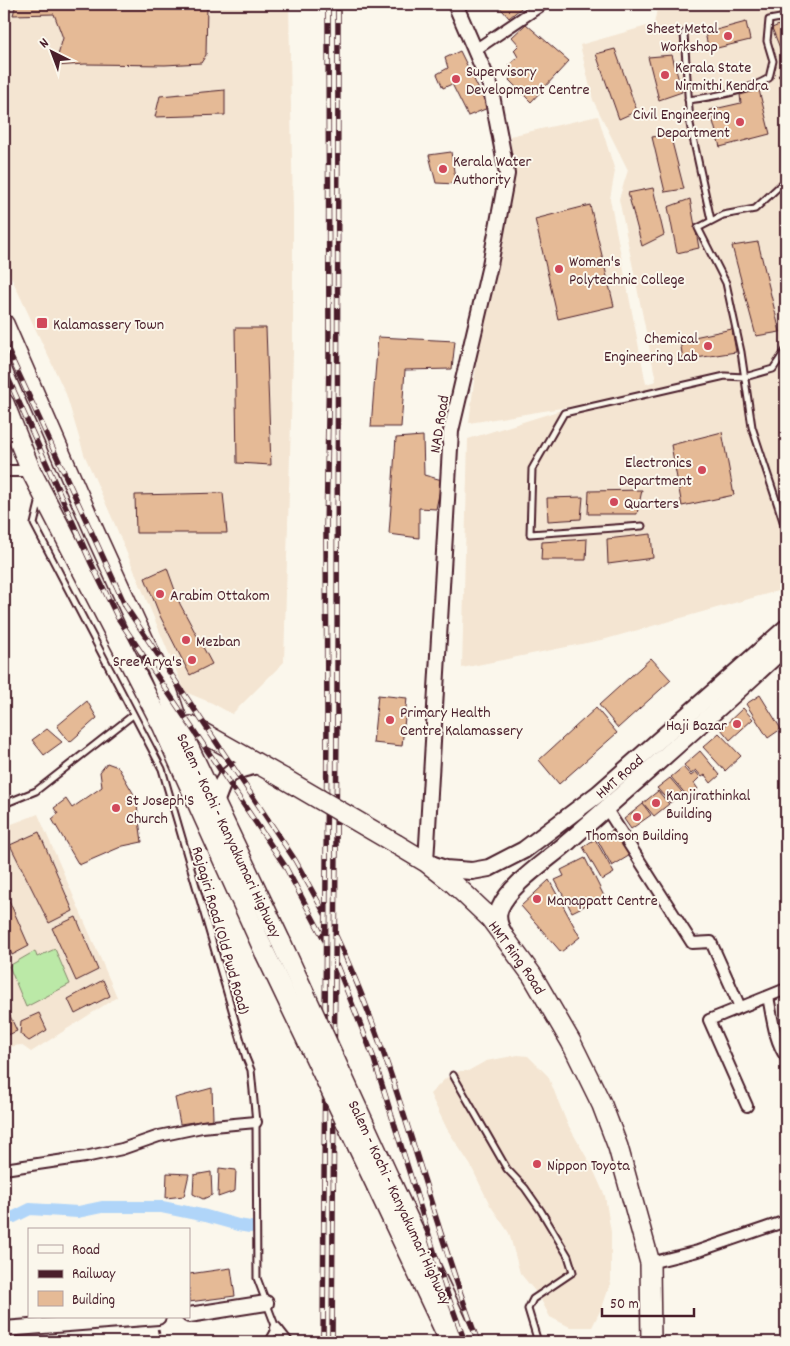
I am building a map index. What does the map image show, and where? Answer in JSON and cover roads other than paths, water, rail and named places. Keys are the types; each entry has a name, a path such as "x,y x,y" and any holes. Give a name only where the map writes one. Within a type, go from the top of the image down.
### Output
{"highway":[{"name":"Salem - Kochi - Kanyakumari Highway","path":"4,324 95,533 168,693 181,730 214,803 273,947"},
{"name":"Salem - Kochi - Kanyakumari Highway","path":"4,403 41,493 163,727 179,763 273,947 412,1244 450,1342"},
{"name":"HMT Ring Road","path":"181,730 191,726 426,862 478,905 508,942 553,1008 602,1105 618,1148 650,1263 652,1318 650,1342"},
{"path":"179,763 198,767"},
{"name":"Salem - Kochi - Kanyakumari Highway","path":"412,1244 466,1342"}],"main road":[{"name":"HMT Road","path":"426,862 445,869 472,871 489,868 524,850 598,794 786,628"},
{"name":"HMT Road","path":"508,942 499,926 498,918 500,908 515,887 729,699 786,646"},
{"path":"214,803 226,776 235,770 258,765"}],"street":[{"name":"NAD Road","path":"426,862 452,431 490,265 507,174 490,85 455,4"},
{"path":"475,50 542,4"},
{"path":"4,471 31,471"},
{"path":"606,808 692,943 711,942 740,1008"},
{"path":"748,1106 709,1020 786,989"},
{"path":"768,997 776,1032 782,1052 786,1057"},
{"path":"4,1168 84,1157 122,1148 159,1136 202,1127 256,1122"},
{"path":"650,1263 698,1251 786,1221"},
{"path":"190,1315 266,1303"},
{"path":"4,1329 140,1318"},
{"path":"276,1328 287,1342"}],"lane":[{"path":"688,100 712,98 758,84 769,78 773,61 767,41 769,20 786,17"},
{"path":"684,33 690,124 712,220"},
{"path":"786,180 755,210 723,215 698,228 726,284 745,377 752,427 786,530"},
{"path":"642,526 530,534 532,469 564,413 725,376 745,377 772,369 786,350"},
{"name":"Rajagiri Road (Old Pwd Road)","path":"41,493 34,524 162,769 251,1070 256,1122 257,1278 276,1328"},
{"path":"4,804 36,791 133,715"},
{"path":"453,1075 508,1169 526,1188 568,1256 573,1272 533,1299 528,1309 538,1342"},
{"path":"268,1342 276,1328"}],"waterway":[{"path":"4,1218 14,1217 30,1209 78,1212 102,1207 162,1207 250,1227"}],"railway":[{"path":"323,1342 327,718 326,534 329,357 328,4"},
{"path":"332,1342 337,722 338,4"},
{"path":"4,342 126,607 295,860 325,914"},
{"path":"4,369 91,563 118,618 285,866 324,939"},
{"path":"336,936 358,985 395,1086 443,1240 478,1342"},
{"path":"337,966 373,1056 448,1296 465,1342"}],"place":[{"name":"Sheet Metal Workshop","path":"728,36"},
{"name":"Kerala State Nirmithi Kendra","path":"665,75"},
{"name":"Supervisory Development Centre","path":"456,79"},
{"name":"Civil Engineering Department","path":"740,122"},
{"name":"Kerala Water Authority","path":"443,169"},
{"name":"Women's Polytechnic College","path":"559,269"},
{"name":"Kalamassery Town","path":"42,323"},
{"name":"Chemical Engineering Lab","path":"708,346"},
{"name":"Electronics Department","path":"702,470"},
{"name":"Quarters","path":"614,502"},
{"name":"Arabim Ottakom","path":"160,594"},
{"name":"Mezban","path":"186,640"},
{"name":"Sree Arya's","path":"192,660"},
{"name":"Primary Health Centre Kalamassery","path":"390,720"},
{"name":"Haji Bazar","path":"737,724"},
{"name":"Kanjirathinkal Building","path":"656,803"},
{"name":"St Joseph'S Church","path":"116,808"},
{"name":"Thomson Building","path":"637,817"},
{"name":"Manappatt Centre","path":"537,899"},
{"name":"Nippon Toyota","path":"537,1164"}]}
